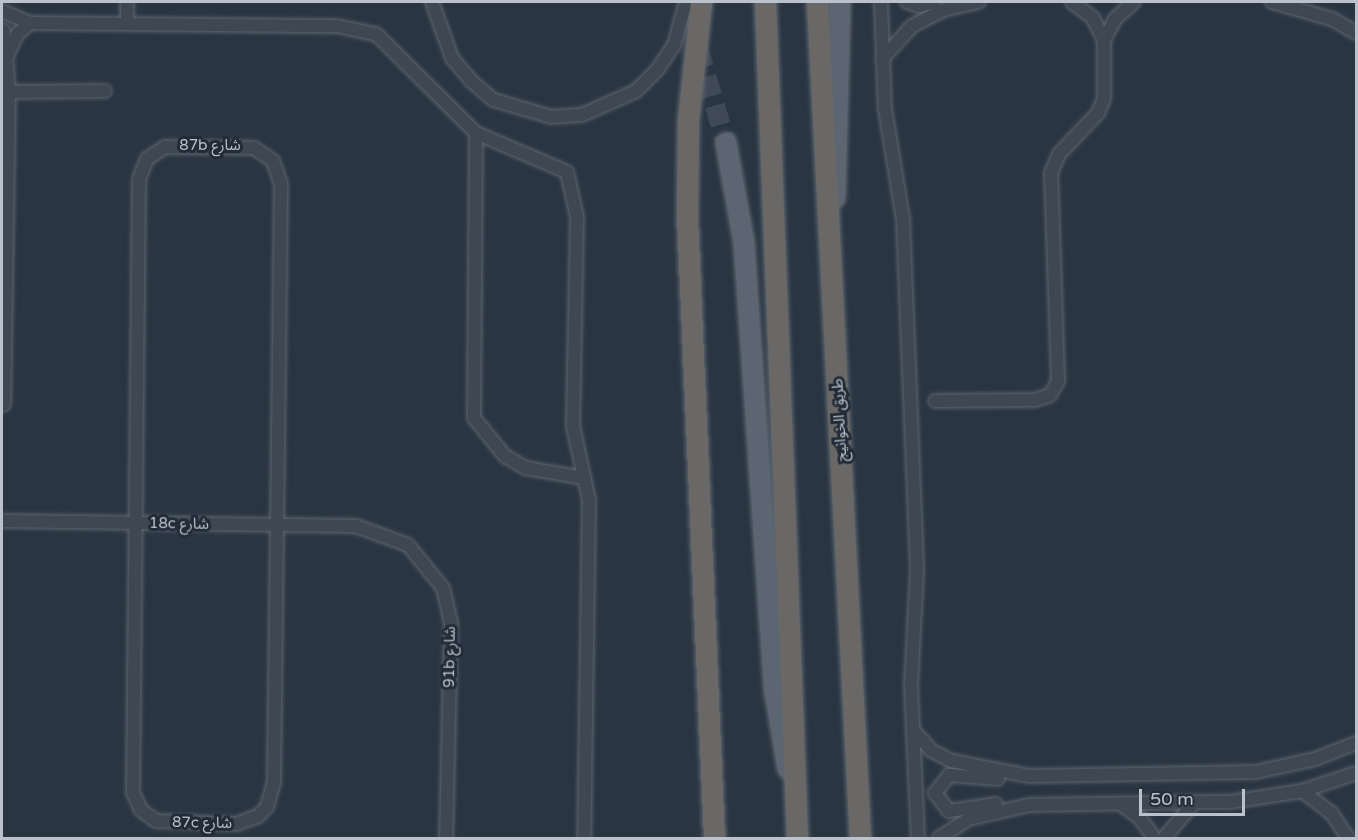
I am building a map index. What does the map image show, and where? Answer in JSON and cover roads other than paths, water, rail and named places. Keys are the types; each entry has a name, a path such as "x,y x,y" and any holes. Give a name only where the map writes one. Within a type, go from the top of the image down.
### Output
{"highway":[{"path":"701,2 688,119 687,218 714,838"},
{"path":"765,2 797,838"},
{"name":"طريق الخوانيج","path":"817,2 832,246 862,838"}],"main road":[{"path":"832,246 840,2"},
{"path":"726,143 744,243 775,692 795,797"}],"street":[{"path":"127,2 127,24"},
{"path":"432,2 452,58 471,81 494,100 551,117 591,112 636,91 657,70 674,45 686,2"},
{"path":"881,2 885,109 903,219 917,571 913,730 918,838"},
{"path":"907,2 919,6 934,2"},
{"path":"882,59 912,26 943,10 979,2"},
{"path":"1072,2 1093,18 1104,40"},
{"path":"935,401 1035,400 1056,389 1059,374 1051,173 1059,154 1102,106 1104,40 1115,19 1134,2"},
{"path":"1272,2 1332,19 1356,33"},
{"path":"2,11 30,23 337,26 376,34 476,133 502,147 552,162 567,172 574,188 571,388 589,500 584,838"},
{"path":"6,61 14,39 30,23"},
{"path":"2,32 7,92 2,403"},
{"path":"7,92 105,91"},
{"path":"476,133 474,418 505,456 526,468 584,478"},
{"name":"87b شارع","path":"135,523 141,168 165,147 242,146 265,153 281,184 275,525"},
{"name":"18c شارع","path":"2,521 356,526"},
{"name":"87c شارع","path":"135,523 133,793 141,810 156,821 200,825 248,822 267,807 272,795 275,525"},
{"name":"91b شارع","path":"356,526 408,545 433,571 448,605 446,838"},
{"path":"913,730 932,751 952,761 1029,777"},
{"path":"1356,743 1316,759 1256,772 1029,777 949,775 935,793 949,811 1029,805 1194,803 1302,791 1356,773"},
{"path":"1302,791 1332,814 1348,838"},
{"path":"1164,838 1194,803"},
{"path":"939,838 968,819 1029,805"},
{"path":"1121,805 1140,818 1154,838"}],"tunnel":[{"path":"698,48 726,143"}]}
